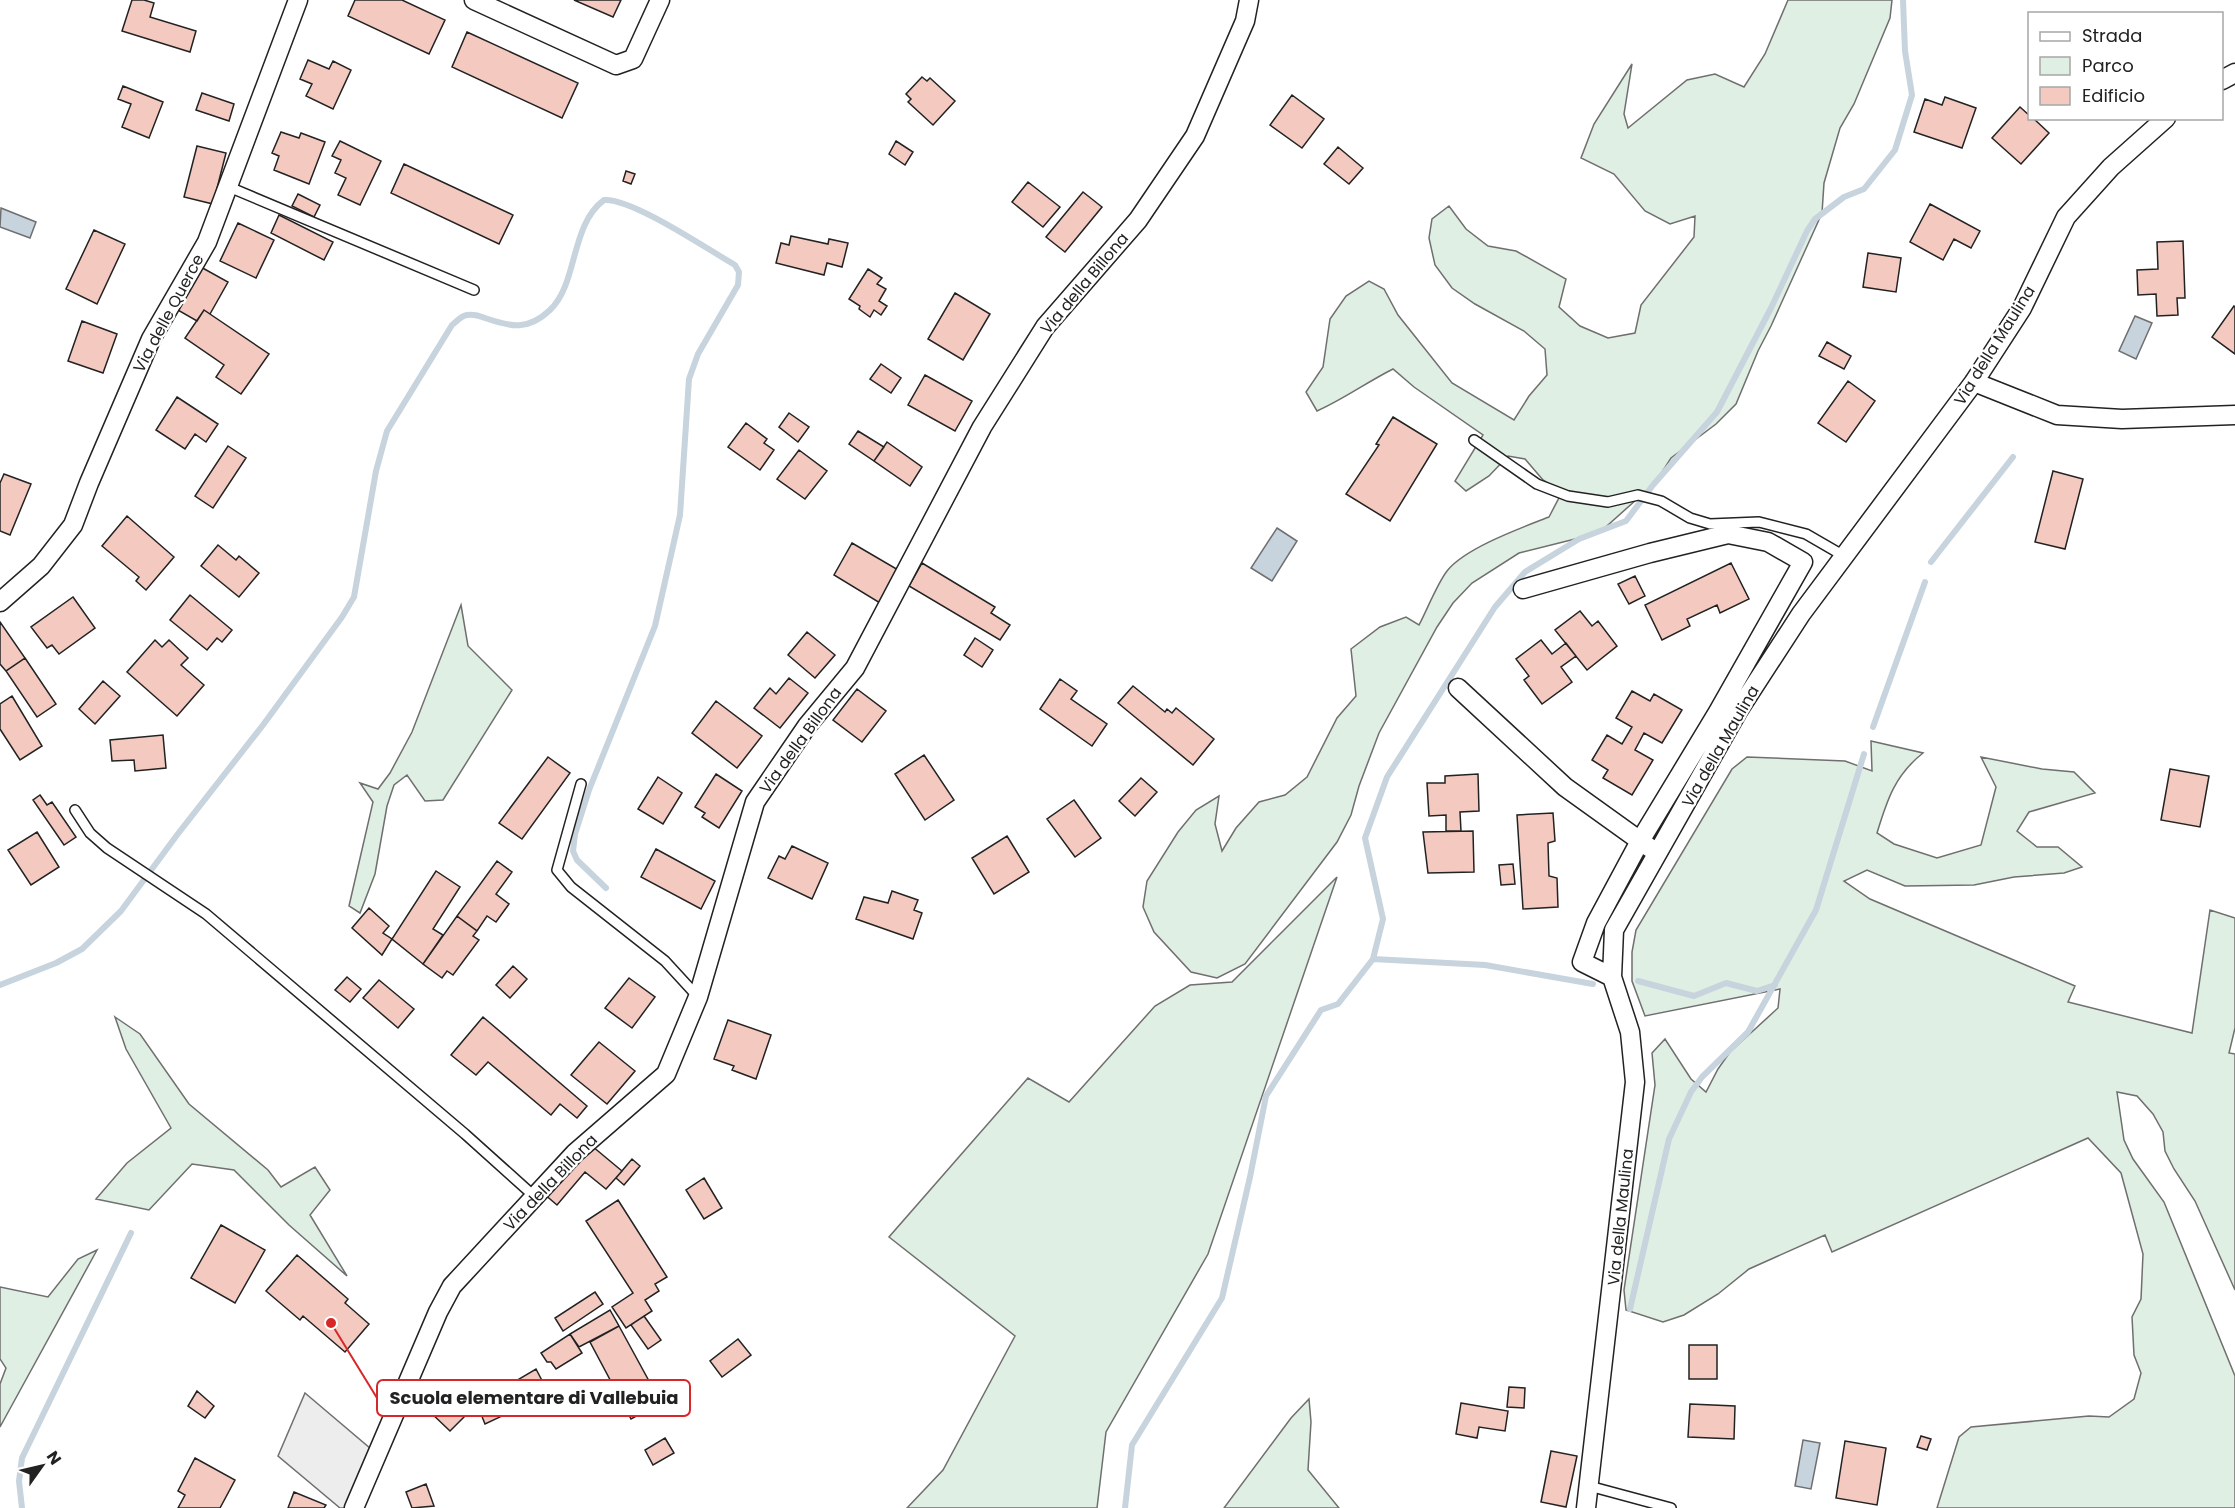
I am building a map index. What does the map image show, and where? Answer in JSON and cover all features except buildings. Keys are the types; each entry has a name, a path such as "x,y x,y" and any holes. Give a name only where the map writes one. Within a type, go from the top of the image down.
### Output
{"street":[{"name":"Via delle Querce","path":"0,602 41,566 73,525 151,339 207,242 298,0"},
{"path":"474,0 616,65 633,58 660,0"},
{"name":"Via della Billona","path":"354,1508 438,1312 452,1286 574,1153 666,1074 698,997 755,802 807,726 855,668 982,427 1045,327 1138,220 1195,136 1245,21 1249,0"},
{"name":"Via della Maulina","path":"1586,1508 1635,1082 1630,1032 1612,977 1614,930 1738,711 1801,614 1974,382 2022,308 2066,217 2111,167 2164,120"},
{"path":"1974,382 2057,415 2122,419 2235,415"},
{"path":"1522,589 1728,534 1768,542 1803,562 1718,712 1640,841 1596,922 1582,962 1612,977"},
{"path":"1458,688 1565,786 1658,854"}],"lane":[{"path":"229,187 474,290"},
{"path":"1474,440 1537,484 1568,496 1608,502 1638,495 1661,501 1690,518 1710,524 1759,522 1806,534 1844,556"},
{"path":"581,784 557,870 571,887 665,961 698,997"},
{"path":"75,810 90,834 206,914 465,1134 534,1196"},
{"path":"1589,1486 1671,1508"}],"green space":[{"path":"1788,0 1892,0 1890,18 1854,104 1840,128 1824,183 1822,213 1736,404 1716,424 1671,458 1655,483 1599,533 1519,553 1472,583 1453,603 1437,627 1379,733 1359,786 1351,815 1337,842 1245,964 1217,978 1191,972 1154,932 1143,907 1147,881 1178,832 1196,810 1219,796 1215,824 1222,851 1236,828 1259,802 1285,795 1307,777 1337,718 1356,696 1351,649 1380,627 1406,617 1419,625 1440,583 1455,563 1494,540 1549,517 1562,492 1543,480 1525,459 1508,456 1489,476 1466,491 1455,481 1483,435 1414,387 1393,369 1317,411 1306,392 1323,367 1330,319 1346,296 1369,281 1384,289 1398,315 1452,383 1514,420 1529,396 1547,375 1545,349 1524,331 1475,304 1452,288 1435,265 1429,238 1432,219 1449,206 1466,229 1488,246 1516,251 1566,279 1559,307 1580,326 1608,338 1635,333 1641,305 1694,237 1695,216 1670,224 1645,211 1614,174 1581,158 1594,124 1632,64 1624,114 1628,128 1687,80 1715,74 1744,87 1765,54"},
{"path":"461,605 468,646 512,690 443,800 425,801 407,775 394,785 387,806 375,874 360,913 349,906 373,802 360,783 378,789 390,773 412,732"},
{"path":"1871,741 1923,753 1905,770 1893,789 1877,833 1894,844 1937,858 1981,845 1996,787 1981,757 2042,769 2074,772 2095,793 2029,812 2017,831 2037,847 2058,847 2082,867 2064,873 2014,877 1974,885 1905,886 1867,870 1844,881 1870,899 2075,986 2068,1002 2192,1033 2210,910 2235,918 2235,1028 2229,1053 2235,1054 2235,1290 2195,1201 2165,1151 2163,1132 2153,1114 2137,1096 2117,1092 2124,1140 2133,1159 2164,1202 2235,1376 2235,1508 1937,1508 1959,1437 1971,1427 2089,1416 2109,1417 2134,1399 2141,1373 2134,1355 2132,1317 2141,1299 2143,1254 2121,1173 2088,1138 1832,1252 1825,1235 1749,1269 1718,1294 1684,1315 1663,1322 1626,1310 1624,1290 1655,1085 1652,1053 1665,1039 1691,1079 1706,1092 1730,1052 1778,1008 1780,989 1645,1016 1632,981 1632,952 1636,930 1732,769 1747,757 1845,761 1872,771"},
{"path":"1337,877 1208,1254 1106,1432 1097,1508 907,1508 943,1470 1015,1336 889,1237 1028,1078 1069,1102 1155,1006 1190,985 1232,982"},
{"path":"115,1017 140,1034 189,1104 268,1170 281,1187 315,1167 330,1190 310,1215 347,1276 289,1225 234,1170 192,1164 149,1210 96,1199 127,1163 171,1128 126,1049"},
{"path":"97,1250 0,1427 0,1384 6,1368 0,1359 0,1287 48,1297 78,1259"},
{"path":"1309,1399 1311,1422 1308,1470 1339,1508 1224,1508 1291,1418"}],"shaded area":[{"path":"1,208 36,222 30,238 0,227"},
{"path":"2135,316 2152,323 2136,359 2119,351"},
{"path":"1277,528 1297,541 1272,581 1251,568"},
{"path":"305,1393 371,1449 346,1508 340,1508 278,1456"},
{"path":"1803,1440 1820,1443 1811,1489 1795,1486"}],"waterway":[{"path":"1125,1508 1132,1445 1222,1298 1266,1096 1321,1010 1338,1004 1373,959 1383,919 1365,838 1387,777 1495,607 1525,572 1579,539 1626,521 1653,485 1717,412 1815,219 1844,197 1864,189 1895,150 1912,95 1905,51 1903,0"},
{"path":"0,985 56,963 82,949 121,911 263,725 342,617 354,597 376,471 387,431 452,325 463,316 469,315 511,325 527,324 542,317 559,299 585,224 604,200 617,202 650,215 735,265 739,272 738,285 698,354 689,379 680,515 655,626 589,790 575,834 573,851 577,860 606,888"},
{"path":"1931,562 2013,457"},
{"path":"1873,727 1925,582"},
{"path":"1630,1309 1669,1139 1691,1092 1702,1077 1748,1032 1816,910 1864,754"},
{"path":"1373,959 1485,965 1593,984"},
{"path":"1638,981 1694,996 1726,983 1757,991 1775,985"},
{"path":"22,1508 19,1481 22,1458 131,1233"}],"place":[{"name":"Scuola elementare di Vallebuia","path":"331,1323"}]}
